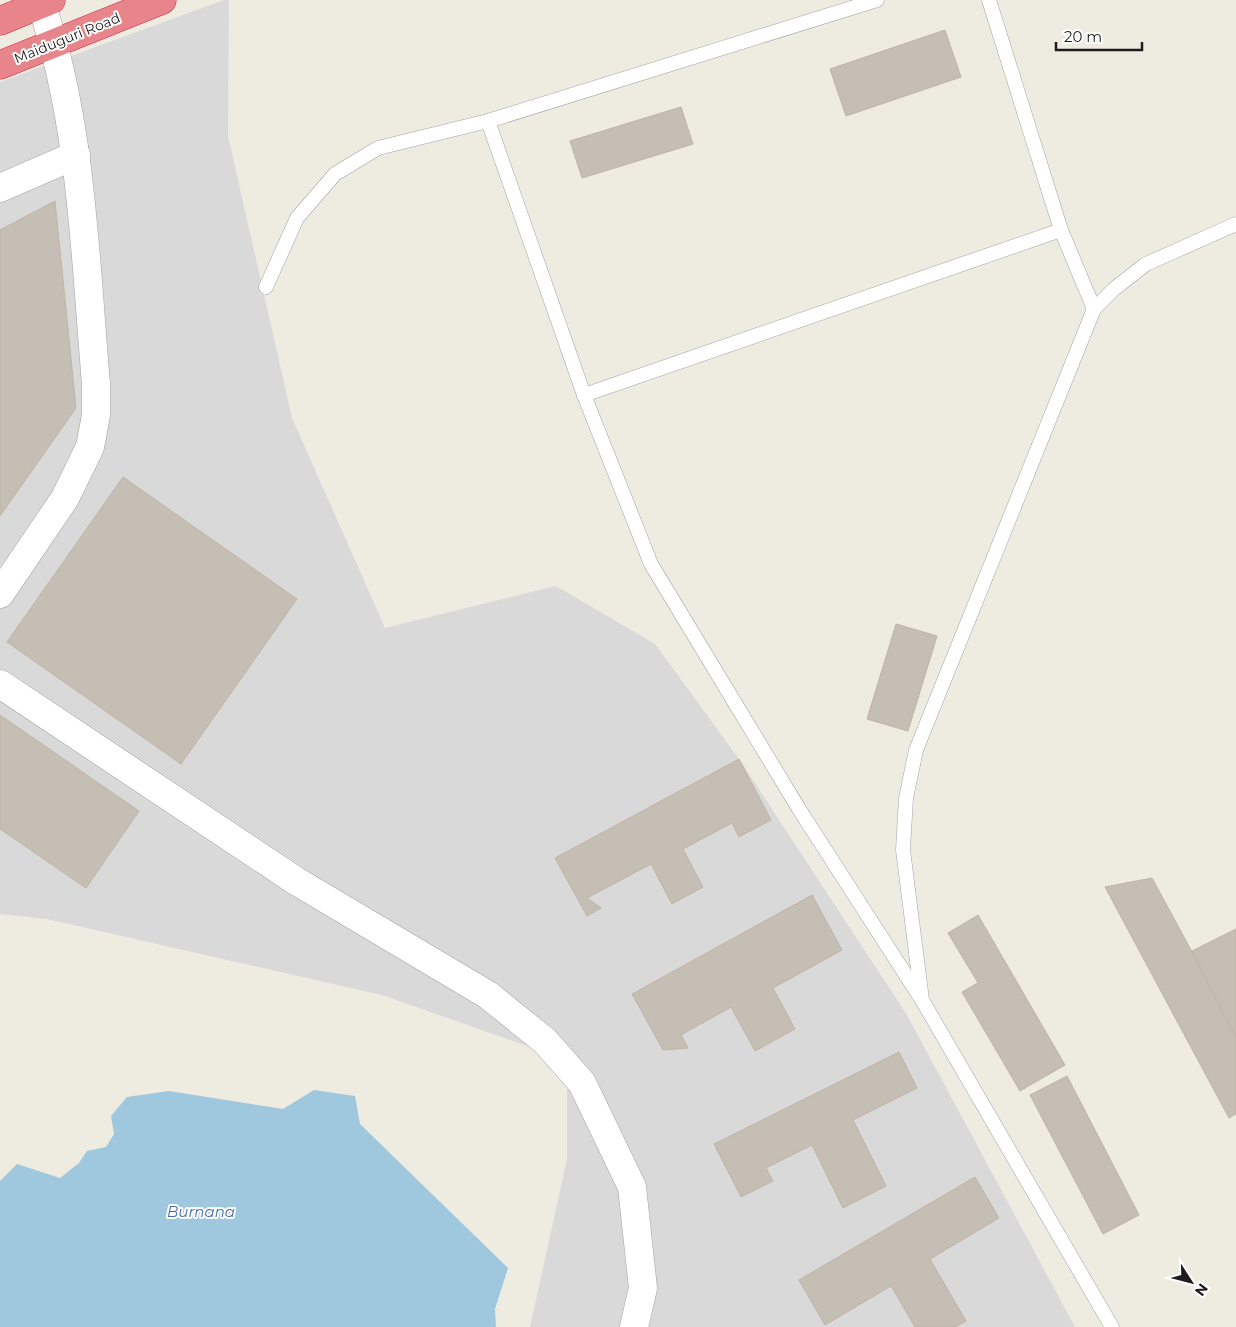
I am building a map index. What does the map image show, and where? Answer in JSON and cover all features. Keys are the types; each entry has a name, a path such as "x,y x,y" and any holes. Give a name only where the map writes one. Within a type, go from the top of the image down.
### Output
{"highway":[{"name":"Maiduguri Road","path":"0,65 162,0"},
{"path":"0,21 44,1"}],"street":[{"path":"0,594 66,498 90,447 96,415 96,384 76,155 44,1"},
{"path":"0,188 76,155"},
{"path":"0,684 296,881 488,995 545,1041 582,1083 632,1188 643,1288 634,1327"}],"lane":[{"path":"266,287 297,218 335,174 378,148 488,121 877,0"},
{"path":"989,0 1061,230 1094,309"},
{"path":"488,121 584,395 651,564 798,809 922,1000 1112,1327"},
{"path":"922,1000 903,850 906,798 916,750 1094,309 1114,289 1146,264 1236,224"},
{"path":"584,395 1061,230"}],"shaded area":[{"path":"224,0 229,0 228,136 292,418 385,628 556,586 655,644 739,759 907,1015 1075,1327 530,1327 567,1159 567,1060 382,995 47,919 0,914 0,82"}],"water":[{"name":"Burnana","path":"314,1090 355,1096 360,1124 508,1268 495,1309 496,1327 0,1327 0,1181 17,1164 60,1178 79,1163 87,1151 106,1147 114,1134 111,1116 127,1097 169,1091 283,1109"}],"building":[{"path":"945,30 961,77 846,116 830,69"},
{"path":"681,107 693,144 582,178 570,141"},
{"path":"55,201 76,408 0,516 0,230"},
{"path":"123,477 297,599 181,764 7,642"},
{"path":"896,624 937,636 908,731 867,719"},
{"path":"0,715 139,811 86,888 0,829"},
{"path":"739,759 771,820 739,837 732,823 683,849 703,887 672,904 651,864 587,898 601,908 587,916 555,858"},
{"path":"1152,878 1236,1033 1236,1114 1229,1118 1105,887"},
{"path":"812,895 842,950 773,988 795,1029 755,1051 731,1007 681,1035 688,1048 663,1050 632,994"},
{"path":"978,915 1065,1065 1020,1091 962,992 978,983 948,933"},
{"path":"1236,929 1236,1038 1192,951"},
{"path":"899,1052 917,1088 853,1120 886,1186 843,1208 812,1145 766,1168 773,1181 741,1197 714,1144"},
{"path":"1067,1076 1139,1215 1103,1234 1030,1095"},
{"path":"975,1177 999,1218 930,1259 966,1321 955,1327 915,1327 891,1286 825,1325 799,1280"}]}
